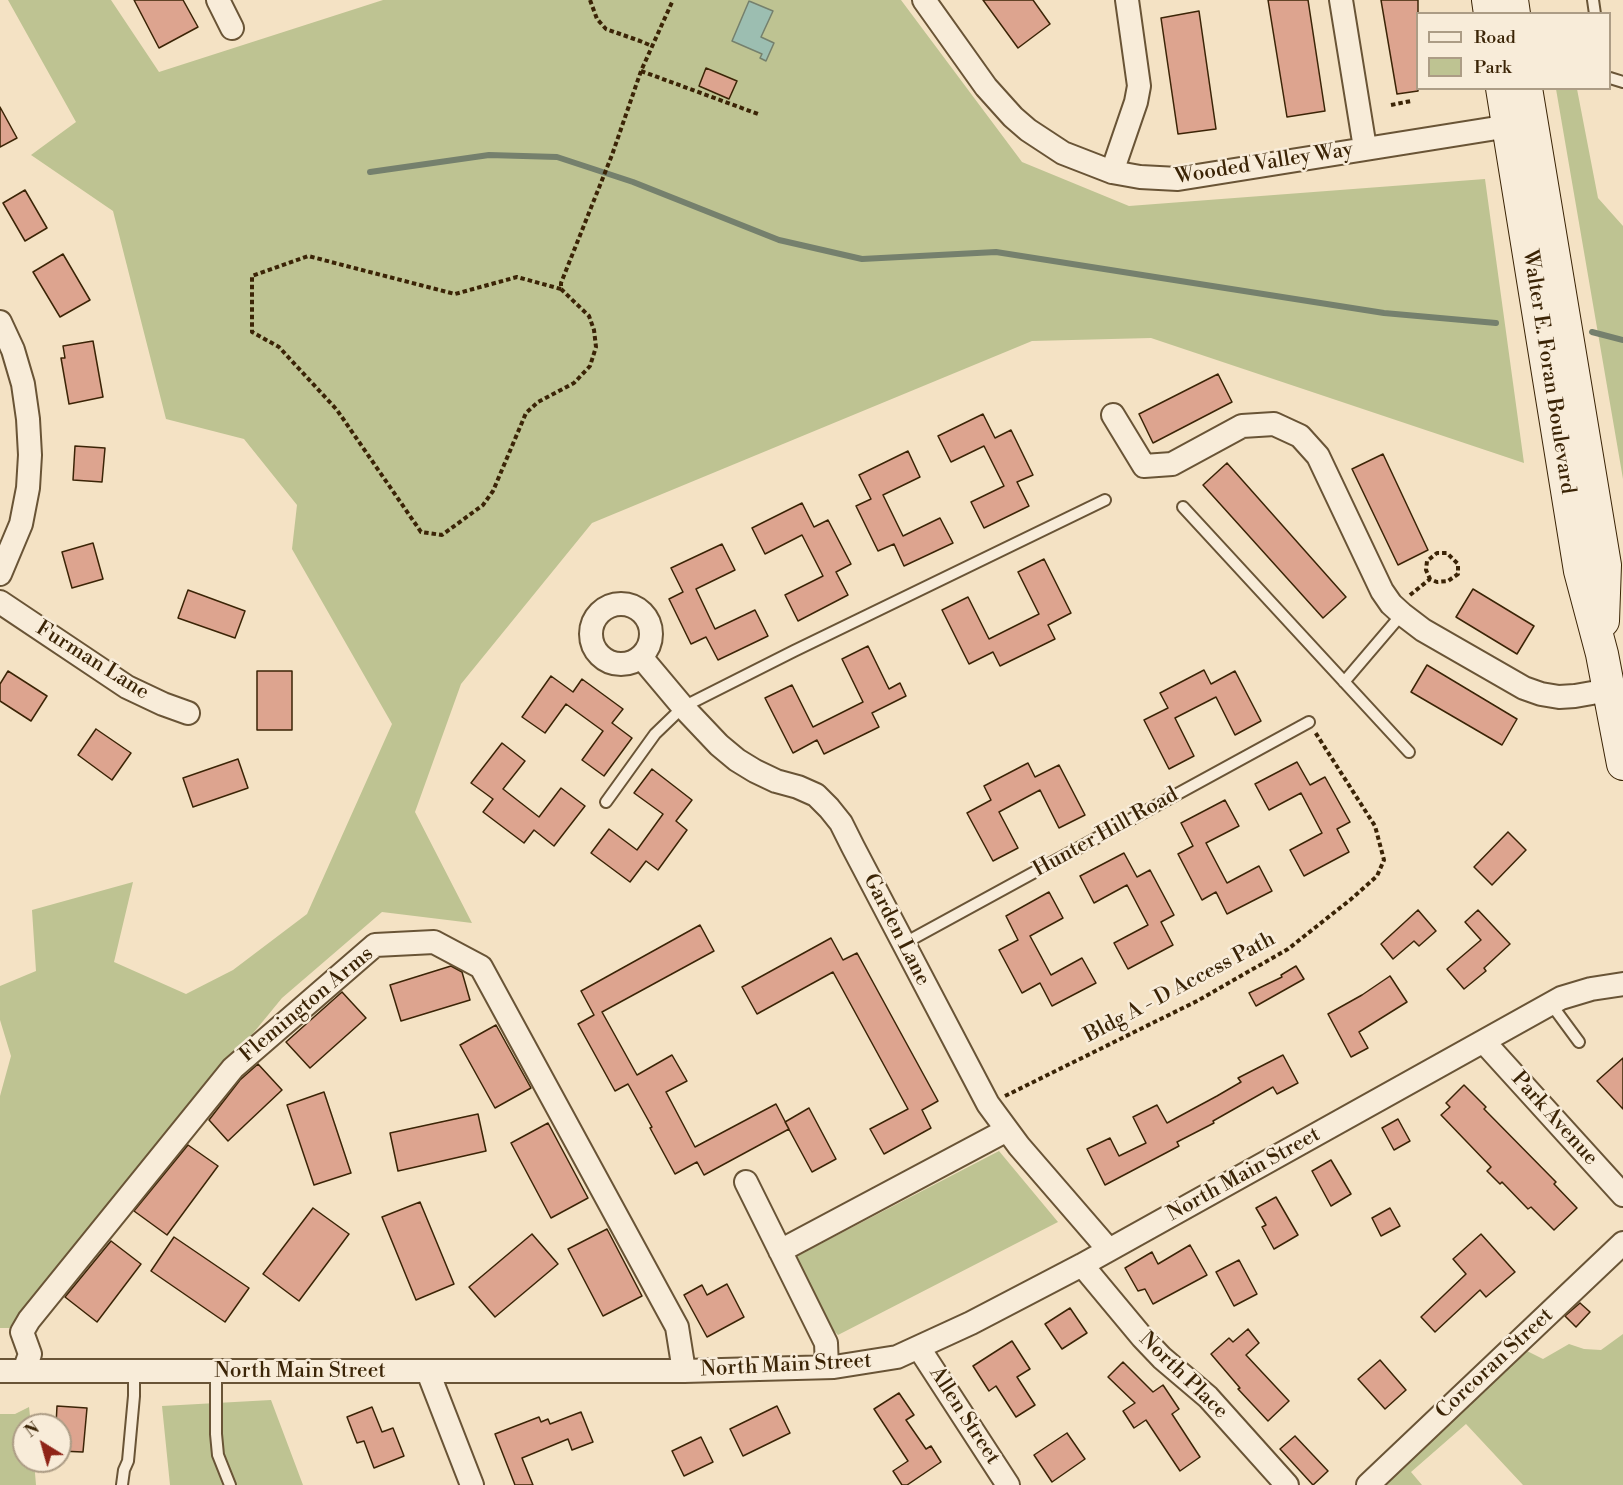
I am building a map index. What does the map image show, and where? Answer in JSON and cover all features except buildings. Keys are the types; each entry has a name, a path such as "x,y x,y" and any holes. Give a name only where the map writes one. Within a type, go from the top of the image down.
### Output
{"street":[{"path":"218,0 232,28"},
{"name":"Wooded Valley Way","path":"924,0 986,87 1013,117 1063,153 1112,172 1140,177 1178,179 1520,124"},
{"path":"1112,172 1136,102 1139,86 1126,0"},
{"path":"1341,0 1365,148"},
{"name":"Walter E. Foran Boulevard","path":"1503,90 1520,124"},
{"name":"Walter E. Foran Boulevard","path":"1526,90 1520,124 1580,571 1602,654 1623,764"},
{"path":"0,322 13,350 23,384 30,455 28,488 21,524 0,574"},
{"path":"1113,415 1144,466 1172,464 1242,426 1274,424 1300,436 1318,456 1382,591 1391,604 1405,605 1424,630 1524,688 1541,694 1560,696 1575,696 1609,690"},
{"name":"Furman Lane","path":"0,602 127,687 188,713"},
{"name":"Garden Lane","path":"641,657 683,707 719,745 737,760 776,781 816,795 841,823 988,1104 1007,1130 1109,1250"},
{"name":"Flemington Arms","path":"24,1371 30,1353 22,1332 29,1320 233,1068 375,945 434,942 481,967 677,1327 684,1371"},
{"name":"North Main Street","path":"0,1371 684,1371 827,1367 897,1357 1082,1265 1561,998 1591,989 1623,984"},
{"name":"Park Avenue","path":"1484,1042 1623,1196"},
{"path":"780,1251 1007,1130"},
{"path":"746,1182 826,1343 827,1367"},
{"name":"Corcoran Street","path":"1368,1485 1623,1243"},
{"name":"North Place","path":"1082,1265 1142,1337 1162,1358 1208,1396 1287,1485"},
{"name":"Allen Street","path":"919,1348 1008,1485"},
{"path":"428,1372 472,1485"}],"lane":[{"path":"606,802 655,734 683,707 1105,500"},
{"path":"1183,507 1409,752"},
{"path":"1344,682 1405,605"},
{"name":"Hunter Hill Road","path":"903,944 1309,722"},
{"path":"1551,1004 1579,1042"},
{"path":"122,1485 128,1461 134,1371"},
{"path":"216,1372 218,1455 230,1485"}],"path":[{"path":"590,0 597,19 606,29 652,46"},
{"path":"561,289 517,277 456,294 308,256 252,276 252,332 279,347 337,410 421,532 442,535 483,505 493,491 526,413 538,402 574,383 590,366 596,347 594,330 589,316 561,289 561,283 612,155 641,71 674,0"},
{"path":"641,71 758,114"},
{"path":"1391,105 1411,101"},
{"path":"1437,553 1447,553 1458,564 1458,574 1448,581 1437,582 1430,579 1426,570 1427,561 1437,553"},
{"path":"1405,605 1430,579"},
{"name":"Bldg A - D Access Path","path":"988,1104 1197,1000 1288,949 1377,876 1384,860 1375,826 1309,722"}],"green space":[{"path":"8,0 111,0 159,72 383,0 901,0 1022,162 1129,206 1485,179 1524,463 1151,338 1032,341 592,523 461,684 415,812 472,923 382,912 282,998 21,1316 18,1328 0,1328 0,1096 11,1056 0,1020 0,986 36,971 32,910 133,882 114,962 186,994 233,970 307,914 392,724 292,549 297,505 244,439 166,419 113,211 31,155 76,122"},
{"path":"1556,90 1577,90 1598,198 1623,226 1623,479"},
{"path":"999,1151 1058,1222 838,1335 827,1324 795,1257"},
{"path":"1623,1334 1623,1485 1523,1485 1466,1424 1411,1472 1422,1485 1380,1485 1527,1351 1543,1359 1569,1344 1584,1349 1601,1350"},
{"path":"271,1400 303,1485 170,1485 162,1406"},
{"path":"29,1407 30,1413 17,1413"},
{"path":"0,1414 12,1414 12,1473 35,1473 36,1485 0,1485"}],"shaded area":[{"path":"749,1 773,11 761,37 774,43 766,61 760,58 762,54 732,41"}],"waterway":[{"path":"370,172 489,155 557,157 633,182 779,240 862,259 996,252 1384,313 1496,323"},
{"path":"1592,332 1623,340"}]}
